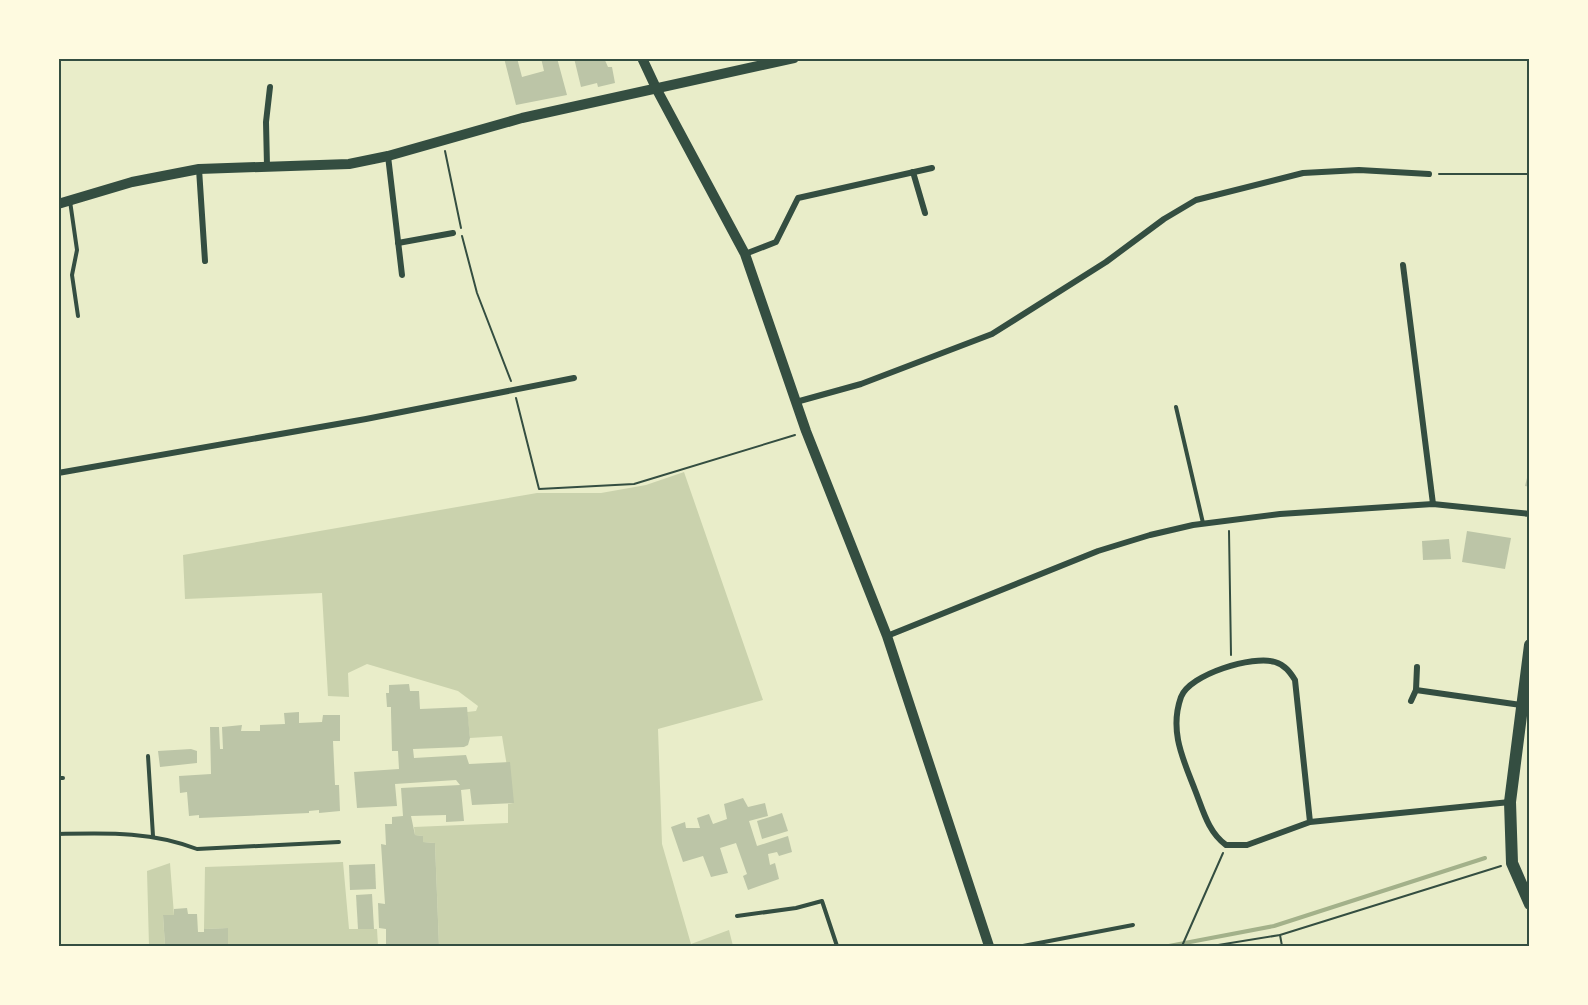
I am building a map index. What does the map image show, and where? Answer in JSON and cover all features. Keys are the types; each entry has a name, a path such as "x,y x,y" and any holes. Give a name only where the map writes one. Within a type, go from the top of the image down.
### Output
{"main road":[{"path":"1530,645 1510,802 1512,863 1530,904"}],"street":[{"path":"642,58 745,254 795,402 887,636 989,946"},
{"path":"58,204 132,182 199,169 349,164 388,156 522,118 794,58"},
{"path":"267,166 266,122 270,87"},
{"path":"388,156 402,275"},
{"path":"745,254 776,242 798,198 932,168"},
{"path":"199,169 205,261"},
{"path":"795,402 861,384 992,334 1106,262 1164,219 1196,200 1303,172 1359,170 1429,174"},
{"path":"913,172 925,213"},
{"path":"398,243 453,233"},
{"path":"1403,265 1433,504"},
{"path":"58,473 366,419 574,378"},
{"path":"887,636 1098,551 1150,535 1203,523 1228,519 1433,504 1530,514"},
{"path":"1310,822 1295,680 1286,668 1274,662 1259,661 1214,670 1195,681 1182,695 1176,726 1177,743 1211,829 1226,844 1247,845 1310,822 1510,802"},
{"path":"1411,701 1416,690 1416,667"},
{"path":"1416,690 1521,705"}],"lane":[{"path":"70,200 77,250 72,275 78,316"},
{"path":"1176,407 1203,523"},
{"path":"148,756 153,836"},
{"path":"58,834 135,833 197,849 339,842"},
{"path":"737,916 796,908 822,901 837,946"},
{"path":"1023,946 1133,925"}],"path":[{"path":"442,141 477,293 514,389 539,489 634,484 806,431"},
{"path":"1429,174 1530,174"},
{"path":"1228,519 1232,667"},
{"path":"1182,946 1226,844"},
{"path":"1212,946 1280,935 1512,863"},
{"path":"1280,935 1282,946"}],"green space":[{"path":"684,472 763,700 658,729 662,844 691,944 729,930 733,946 439,946 435,843 423,842 423,836 415,835 414,827 508,823 508,804 513,803 502,736 470,738 467,712 476,711 478,706 458,691 367,664 348,673 349,697 328,696 322,593 185,599 183,555 537,493 601,493 646,485"},
{"path":"343,862 349,929 377,929 378,946 228,946 228,928 204,929 205,867"},
{"path":"170,863 174,915 163,916 165,946 149,946 147,871"}],"building":[{"path":"504,58 517,58 522,77 544,71 541,58 557,58 567,95 516,105"},
{"path":"574,58 604,58 608,67 612,67 615,83 598,87 597,83 581,87"},
{"path":"1530,470 1530,487 1525,486"},
{"path":"1467,531 1511,538 1505,569 1462,562"},
{"path":"1449,539 1451,559 1423,560 1422,541"},
{"path":"409,684 410,691 419,691 420,709 467,707 470,738 468,745 464,747 413,749 414,758 466,755 469,764 510,762 514,803 472,805 470,789 461,790 464,821 446,822 446,815 411,816 415,835 423,836 423,842 435,843 439,946 386,946 386,929 379,928 378,903 385,904 381,844 386,845 385,824 392,824 392,817 403,816 401,788 460,785 456,780 395,784 397,806 357,808 354,772 399,769 398,751 392,751 391,707 387,707 386,693 389,693 389,685"},
{"path":"299,712 299,723 322,722 323,715 340,715 340,741 333,741 335,785 339,785 340,811 319,813 319,810 309,811 309,813 199,818 199,815 189,816 187,792 180,793 179,776 211,774 210,727 219,727 220,749 223,749 222,727 242,725 241,731 260,731 260,725 285,724 284,713"},
{"path":"191,749 197,751 197,763 160,767 158,751"},
{"path":"743,798 748,807 765,803 768,816 749,821 757,846 788,836 792,852 779,856 777,852 768,854 770,865 775,863 779,879 748,890 743,876 747,874 736,843 720,848 728,873 711,877 703,856 683,862 671,827 685,822 686,828 700,828 697,818 709,814 713,824 727,819 724,804"},
{"path":"782,813 788,831 762,839 757,821"},
{"path":"375,864 376,889 350,890 349,865"},
{"path":"372,894 374,929 358,929 356,895"},
{"path":"187,908 188,914 197,914 198,932 204,932 204,929 228,928 228,946 165,946 163,915 174,915 174,909"}],"waterway":[{"path":"1169,946 1274,926 1485,858"}]}
